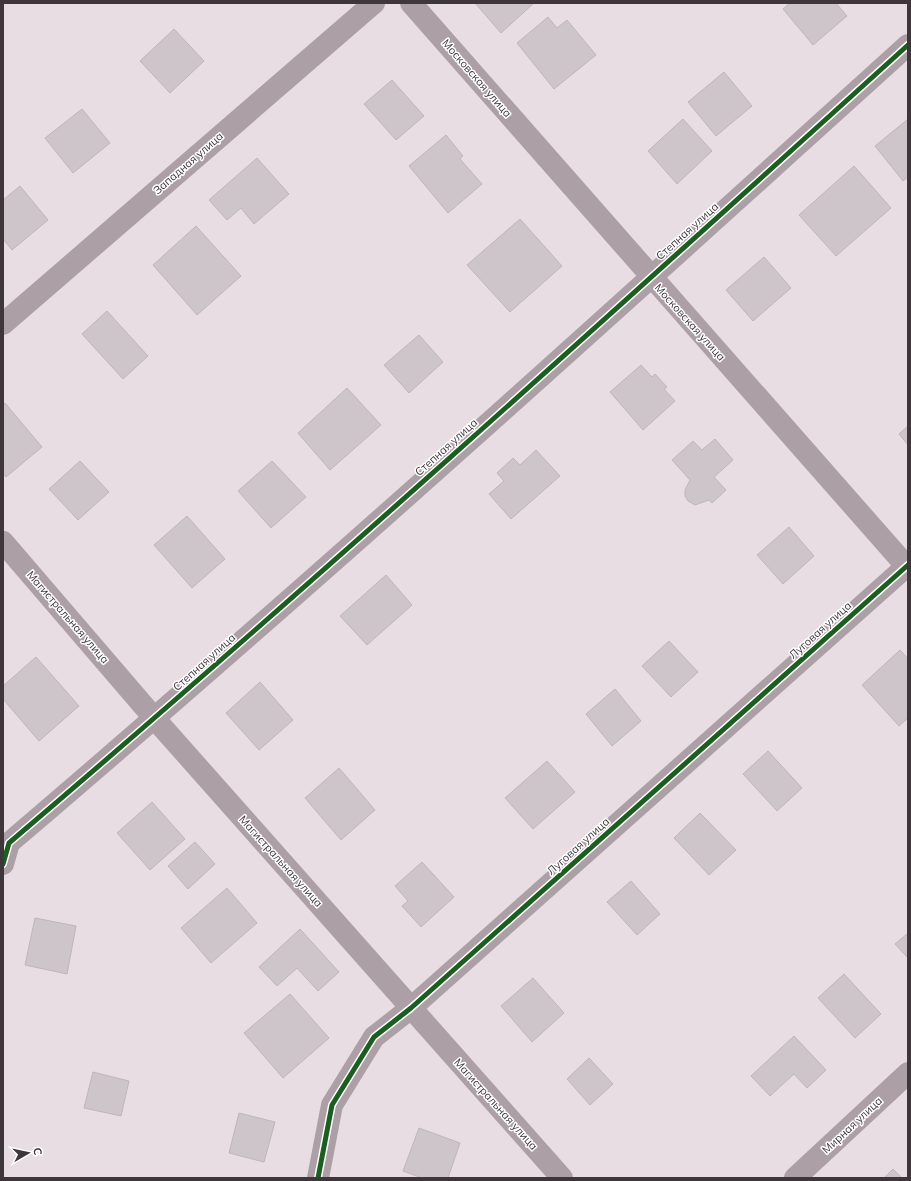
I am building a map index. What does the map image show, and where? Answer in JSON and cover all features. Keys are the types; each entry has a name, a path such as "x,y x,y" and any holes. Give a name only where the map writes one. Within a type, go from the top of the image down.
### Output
{"street":[{"name":"Западная улица","path":"3,324 374,3"},
{"name":"Московская улица","path":"411,3 651,277 908,566"},
{"name":"Степная улица","path":"3,864 9,843 155,719 651,277 908,45"},
{"name":"Магистральная улица","path":"3,542 155,719 562,1178"},
{"name":"Луговая улица","path":"318,1178 332,1105 374,1037 411,1008 908,566"},
{"name":"Мирная улица","path":"795,1178 908,1073"}],"building":[{"path":"475,3 534,3 501,33"},
{"path":"790,3 836,3 847,16 813,45 783,9"},
{"path":"548,17 557,28 567,20 596,55 554,89 517,43"},
{"path":"174,29 204,61 170,93 140,61"},
{"path":"724,72 752,106 716,136 688,102"},
{"path":"392,80 424,116 396,140 364,104"},
{"path":"82,109 110,143 73,173 45,138"},
{"path":"683,119 712,151 677,184 648,151"},
{"path":"908,119 908,177 903,181 875,146"},
{"path":"446,135 463,156 460,159 482,184 448,213 409,166"},
{"path":"257,158 289,194 254,224 241,208 227,220 209,200"},
{"path":"854,166 891,208 836,256 799,215"},
{"path":"20,186 48,220 12,250 3,239 3,200"},
{"path":"520,219 562,266 510,312 467,265"},
{"path":"196,226 241,276 197,315 153,265"},
{"path":"764,257 791,288 753,321 726,290"},
{"path":"107,311 148,356 123,379 82,334"},
{"path":"419,335 443,362 409,393 384,365"},
{"path":"641,365 652,377 655,374 667,387 664,389 675,401 643,430 610,392"},
{"path":"347,388 381,425 330,470 298,433"},
{"path":"5,403 42,447 6,477 3,474 3,405"},
{"path":"908,426 908,445 899,434"},
{"path":"715,439 733,460 714,477 726,490 712,503 709,500 695,505 688,501 685,496 685,490 690,480 672,460 693,441 702,450"},
{"path":"536,450 560,476 511,519 489,494 504,481 497,473 513,458 520,465"},
{"path":"80,461 109,492 78,520 49,489"},
{"path":"272,461 306,497 271,528 238,491"},
{"path":"187,516 225,559 192,588 154,545"},
{"path":"789,527 814,556 783,584 757,555"},
{"path":"386,575 412,605 367,645 340,616"},
{"path":"669,641 698,672 671,697 642,666"},
{"path":"900,650 908,659 908,718 899,726 862,685"},
{"path":"36,657 79,706 39,741 3,699 3,686"},
{"path":"260,682 293,720 259,750 226,713"},
{"path":"615,689 641,721 612,746 586,714"},
{"path":"768,751 802,788 777,811 743,774"},
{"path":"547,761 575,792 533,829 505,798"},
{"path":"339,768 375,810 341,840 305,798"},
{"path":"152,802 185,839 150,870 117,833"},
{"path":"700,813 736,850 709,875 674,838"},
{"path":"195,842 215,864 188,889 168,866"},
{"path":"422,862 454,897 421,927 402,906 408,901 395,886"},
{"path":"631,881 660,914 637,935 607,902"},
{"path":"227,888 257,923 211,963 181,928"},
{"path":"35,918 76,926 67,974 25,965"},
{"path":"300,929 339,972 318,991 297,968 277,986 259,967"},
{"path":"908,933 908,958 895,944"},
{"path":"844,974 881,1014 855,1038 818,998"},
{"path":"533,978 564,1013 532,1042 501,1006"},
{"path":"290,994 329,1038 283,1078 244,1033"},
{"path":"794,1036 826,1070 807,1088 794,1074 770,1096 751,1076"},
{"path":"589,1058 613,1084 590,1105 567,1079"},
{"path":"93,1072 129,1081 121,1116 84,1108"},
{"path":"239,1113 275,1122 264,1162 229,1153"},
{"path":"419,1128 460,1143 448,1178 422,1178 403,1171"},
{"path":"893,1169 902,1178 884,1178"}],"cycle path":[{"path":"3,864 9,843 349,547 908,45"},
{"path":"318,1178 332,1105 374,1037 411,1008 908,565"}]}
